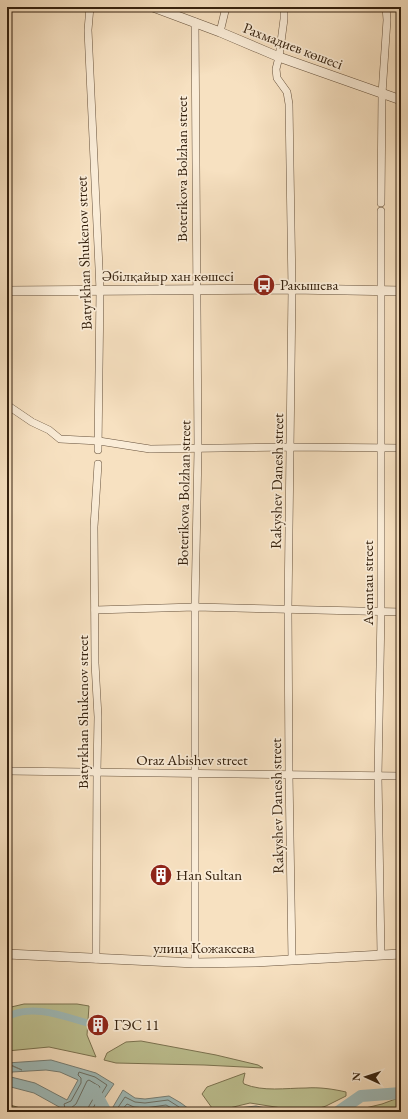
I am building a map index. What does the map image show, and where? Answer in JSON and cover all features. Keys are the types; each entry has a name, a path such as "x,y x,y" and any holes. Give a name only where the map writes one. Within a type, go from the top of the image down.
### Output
{"street":[{"name":"Batyrkhan Shukenov street","path":"90,7 88,30 100,290 98,450"},
{"name":"Рахмадиев көшесі","path":"153,7 171,10 195,22 280,58 401,100"},
{"path":"220,32 226,7"},
{"name":"Rakyshev Danesh street","path":"284,7 280,58 276,69 277,78 287,92 289,104 292,289 288,610 292,960"},
{"path":"381,203 382,94 387,20 386,7"},
{"name":"Boterikova Bolzhan street","path":"195,22 198,449 195,607 195,963"},
{"name":"Asemtau street","path":"381,211 381,612 378,776 381,955"},
{"name":"Әбілқайыр хан көшесі","path":"7,291 292,289 401,291"},
{"path":"7,405 32,422 49,430 60,439 99,441 150,449 290,447 401,448"},
{"name":"Batyrkhan Shukenov street","path":"96,959 96,772 98,717 95,663 96,610 94,527 98,464"},
{"path":"96,610 195,607 401,612"},
{"name":"Oraz Abishev street","path":"7,771 195,772 401,776"},
{"name":"улица Кожакеева","path":"7,954 195,963 292,960 401,954"}],"green space":[{"path":"24,1004 77,1004 89,1006 87,1035 96,1057 49,1047 7,1051 7,1008"},
{"path":"141,1041 216,1055 258,1065 263,1068 116,1063 104,1060 107,1053 126,1042"},
{"path":"245,1073 244,1084 259,1088 326,1088 346,1092 346,1096 326,1106 307,1112 250,1103 221,1110 212,1108 202,1094 207,1087"},
{"path":"401,1097 401,1112 349,1112 382,1104"},
{"path":"7,1104 30,1111 31,1112 7,1112"}],"water":[{"path":"51,1060 96,1073 114,1084 95,1112 63,1112 61,1108 34,1093 7,1086 7,1064 22,1070 7,1063","holes":["46,1070 60,1072 78,1080 67,1100 35,1083 11,1077 12,1072"]},
{"path":"123,1090 135,1098 145,1099 169,1096 193,1112 110,1112"},
{"path":"256,1106 285,1112 222,1112 230,1109"}],"waterway":[{"path":"7,1017 27,1011 38,1011 60,1015 91,1024"},
{"path":"94,1090 106,1112"},
{"path":"338,1112 361,1096 401,1093"}],"place":[{"name":"Ракышева","path":"264,285"},
{"name":"Han Sultan","path":"161,875"},
{"name":"ГЭС 11","path":"98,1025"}]}
